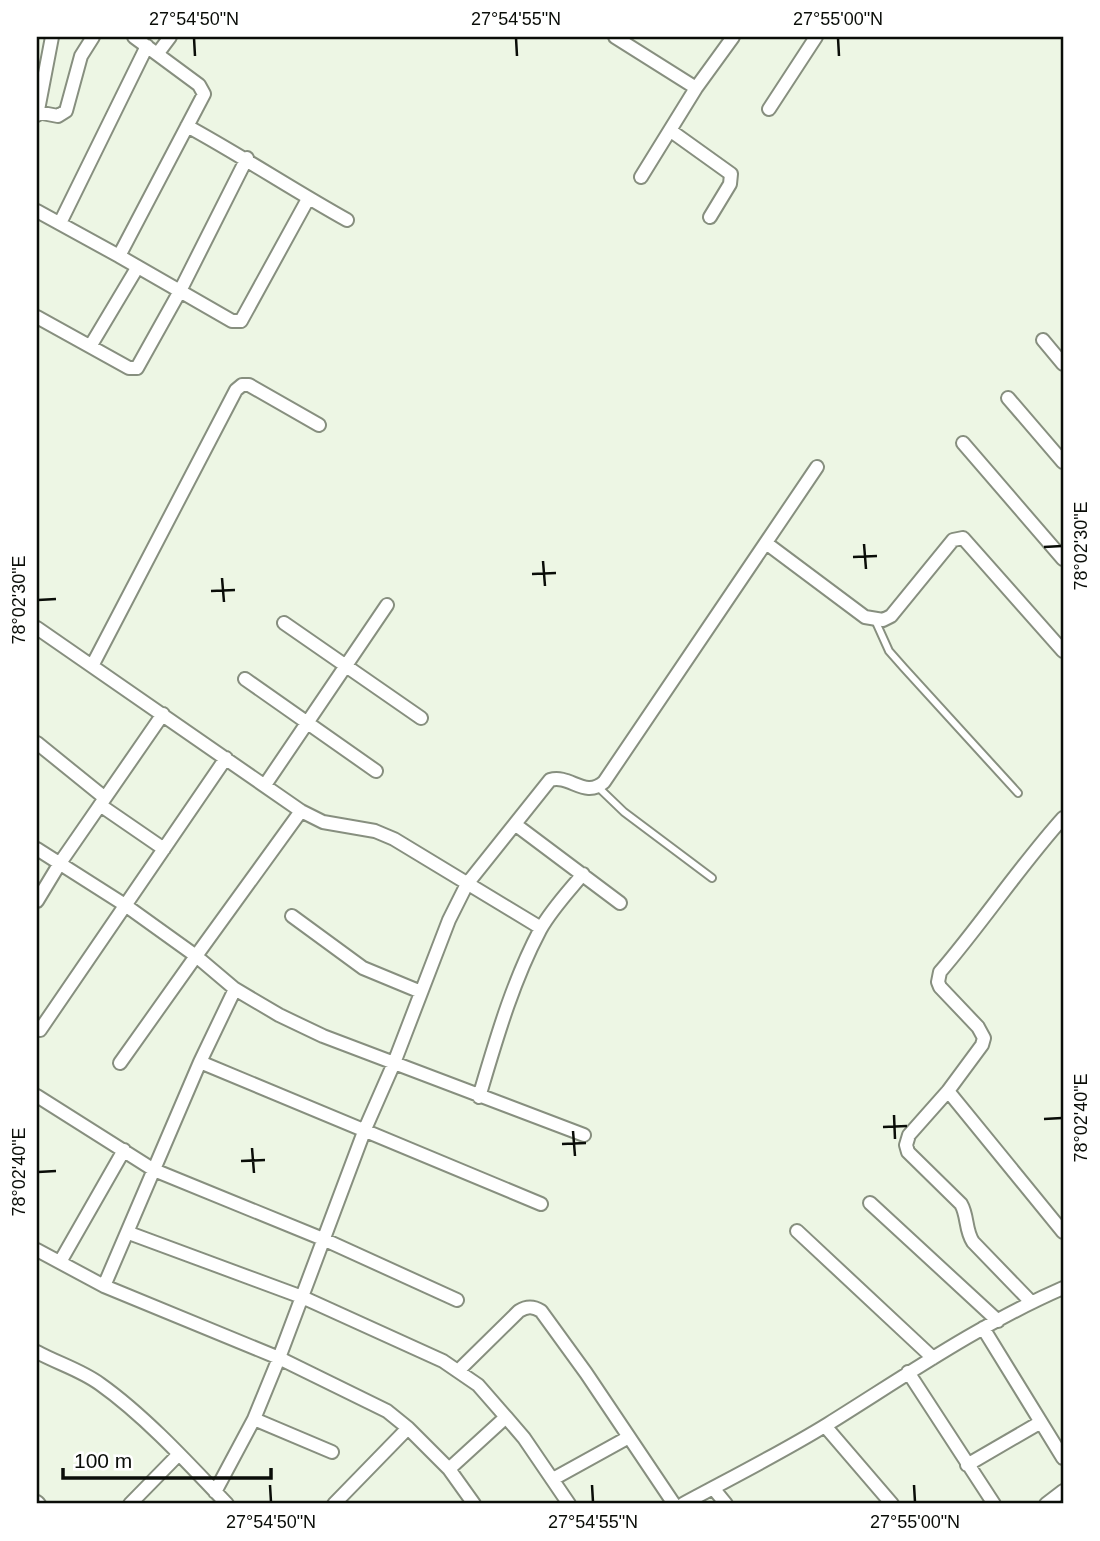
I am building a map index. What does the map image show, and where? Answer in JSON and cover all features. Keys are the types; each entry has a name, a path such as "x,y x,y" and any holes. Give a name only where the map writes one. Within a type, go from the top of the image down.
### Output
{"street":[{"path":"52,37 37,113 61,116 66,111 81,56 93,37"},
{"path":"119,256 202,99 203,89 134,37"},
{"path":"60,223 152,50 170,37"},
{"path":"615,37 696,88"},
{"path":"641,177 696,88 733,37"},
{"path":"769,109 816,37"},
{"path":"187,126 247,158 347,220"},
{"path":"671,131 731,174 730,184 710,217"},
{"path":"37,317 129,368 137,368 180,291 247,158"},
{"path":"37,211 232,321 241,321 308,198"},
{"path":"91,345 137,268"},
{"path":"1044,340 1063,363"},
{"path":"92,666 236,390 242,385 249,385 319,425"},
{"path":"1008,398 1063,462"},
{"path":"963,443 1063,559"},
{"path":"215,1492 254,1419 365,1129 394,1063 449,920 467,884 550,780 559,777 582,788 598,787 817,467"},
{"path":"766,543 865,617 883,620 891,616 953,540 963,538 1063,651"},
{"path":"265,785 387,606"},
{"path":"284,623 421,718"},
{"path":"37,628 301,811 323,822 375,831 541,928"},
{"path":"245,678 376,771"},
{"path":"37,901 60,863 163,714"},
{"path":"37,743 103,801 164,849"},
{"path":"40,1030 226,758"},
{"path":"120,1063 301,811"},
{"path":"1031,1302 973,1242 961,1204 908,1152 906,1146 909,1135 948,1091 982,1045 984,1038 978,1027 940,987 938,977 991,910 1026,859 1063,818"},
{"path":"516,825 620,903"},
{"path":"37,849 125,905 196,956 235,989 279,1015 312,1031 479,1097 584,1135"},
{"path":"479,1097 505,1011 523,966 541,928 583,874"},
{"path":"292,916 363,968 421,992"},
{"path":"104,1286 129,1233 200,1062 235,989"},
{"path":"200,1062 541,1204"},
{"path":"948,1091 1063,1233"},
{"path":"38,1099 154,1170 323,1239 457,1300"},
{"path":"60,1262 124,1150"},
{"path":"870,1203 998,1321"},
{"path":"797,1231 933,1357"},
{"path":"129,1233 302,1297 443,1361 478,1385 506,1416 569,1504"},
{"path":"37,1250 104,1286 279,1358 387,1411 449,1469 469,1502"},
{"path":"682,1504 825,1426 908,1372 983,1328 1063,1288"},
{"path":"458,1371 519,1311 526,1307 535,1307 541,1311 674,1504"},
{"path":"983,1328 1063,1458"},
{"path":"39,1357 98,1382 179,1454 227,1504"},
{"path":"908,1372 994,1504"},
{"path":"449,1469 506,1416"},
{"path":"254,1419 332,1452"},
{"path":"967,1465 1041,1422"},
{"path":"825,1426 892,1504"},
{"path":"334,1504 408,1428"},
{"path":"553,1479 629,1437"},
{"path":"130,1504 179,1454"},
{"path":"713,1488 726,1504"},
{"path":"1046,1504 1063,1491"}],"lane":[{"path":"875,620 889,651 1018,793"},
{"path":"598,787 624,812 712,878"}]}
